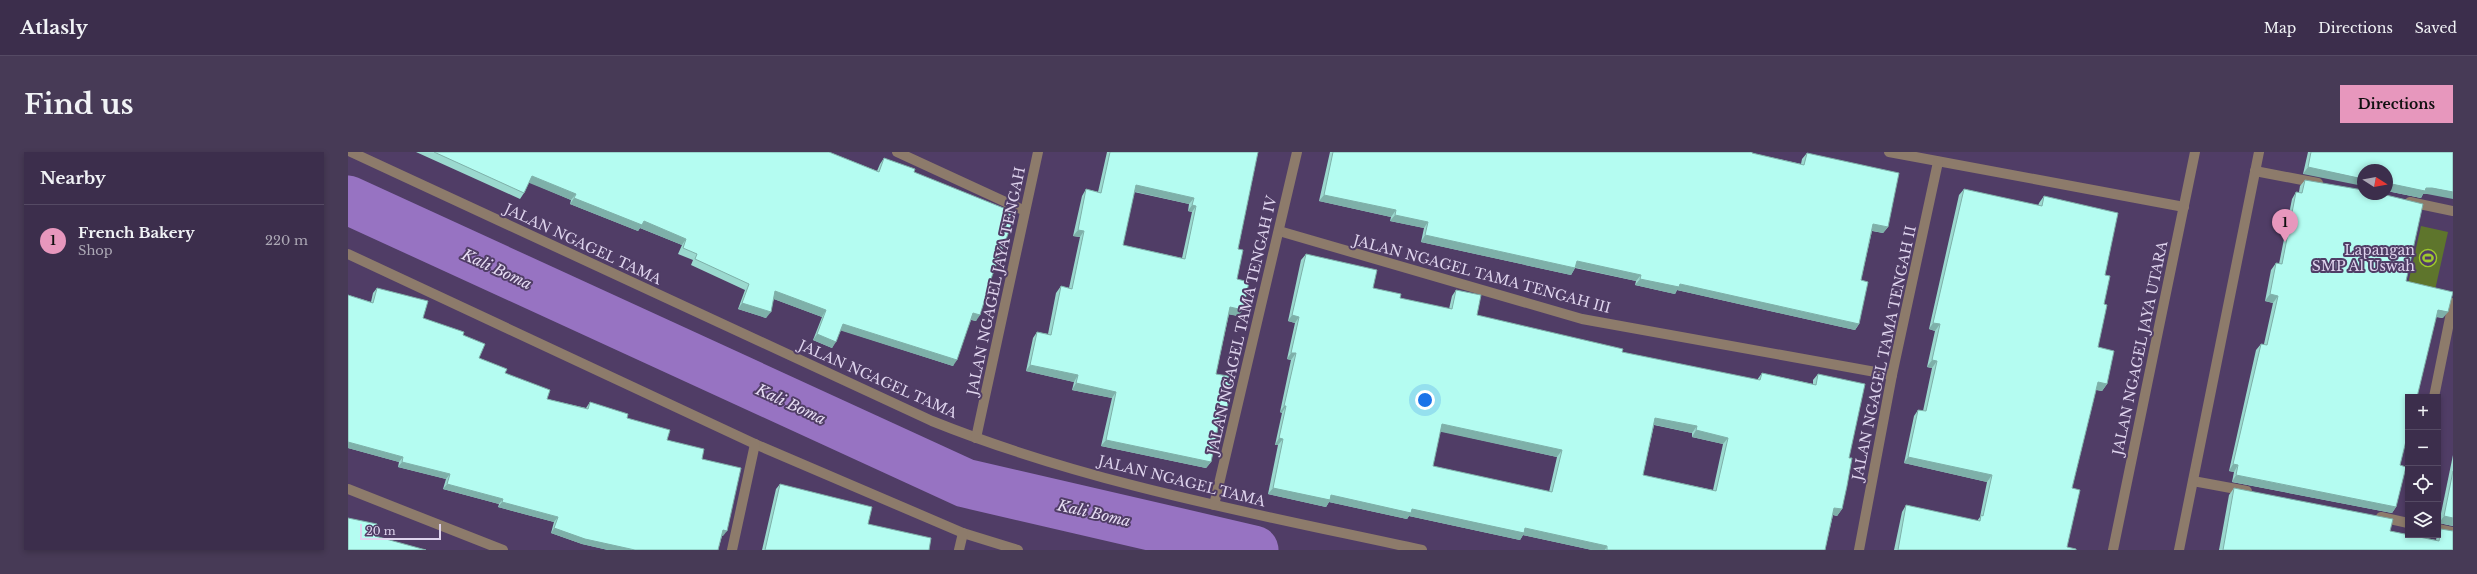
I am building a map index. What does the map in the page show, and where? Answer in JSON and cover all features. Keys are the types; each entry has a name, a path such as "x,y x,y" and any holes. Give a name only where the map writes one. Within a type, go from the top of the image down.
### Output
{"street":[{"name":"JALAN NGAGEL TAMA","path":"351,152 925,417 976,438 1014,452 1214,505 1422,550"},
{"path":"897,152 1025,211"},
{"name":"JALAN NGAGEL JAYA TENGAH","path":"976,438 1038,152"},
{"name":"JALAN NGAGEL TAMA TENGAH IV","path":"1214,505 1297,152"},
{"path":"1890,152 2184,207"},
{"name":"JALAN NGAGEL JAYA UTARA","path":"2113,550 2195,152"},
{"path":"2179,550 2260,152"},
{"name":"JALAN NGAGEL TAMA TENGAH II","path":"1859,550 1892,376 1938,162"},
{"path":"2256,171 2328,185"},
{"path":"2401,200 2453,211"},
{"name":"JALAN NGAGEL TAMA TENGAH III","path":"1278,231 1582,319 1892,376"},
{"path":"348,254 755,444 963,533 1018,550"},
{"path":"2435,394 2453,302"},
{"path":"732,550 755,444"},
{"path":"2194,481 2261,494"},
{"path":"348,489 502,550"},
{"path":"2369,515 2405,522"},
{"path":"2441,530 2453,532"},
{"path":"959,550 963,533"}],"green space":[{"name":"Lapangan SMP Al Uswah","path":"2421,226 2448,232 2435,290 2408,284"}],"building":[{"path":"434,152 829,152 879,172 884,158 915,169 914,172 1016,213 992,276 980,315 973,313 957,360 843,324 836,342 817,334 826,310 775,291 771,312 742,303 749,284 695,259 697,254 683,248 686,239 644,221 642,225 574,198 576,194 532,176 524,193"},
{"path":"1110,152 1258,152 1238,249 1243,250 1237,279 1249,282 1243,310 1230,307 1216,374 1234,377 1227,408 1222,407 1211,462 1106,440 1116,392 1076,383 1078,375 1030,365 1037,332 1051,335 1061,286 1072,289 1084,231 1078,230 1086,189 1101,193","holes":["1136,185 1194,198 1192,205 1196,206 1185,259 1123,245"]},
{"path":"1333,152 1752,152 1804,165 1807,153 1899,173 1888,227 1873,224 1861,280 1868,282 1859,324 1680,284 1679,287 1640,279 1641,275 1577,261 1575,268 1425,235 1428,222 1395,215 1396,210 1324,195"},
{"path":"2311,152 2453,152 2453,192 2432,188 2426,188 2425,191 2393,184 2393,164 2357,164 2357,178 2308,167"},
{"path":"2305,180 2357,189 2357,200 2393,200 2393,197 2423,204 2406,281 2453,292 2448,312 2438,310 2418,394 2405,394 2405,445 2400,465 2405,467 2405,471 2396,507 2236,475 2238,465 2233,464 2261,344 2267,345 2278,296 2270,294 2276,263 2282,264 2296,192 2302,193"},
{"path":"1964,189 2042,206 2044,196 2118,213 2105,275 2110,276 2104,304 2107,305 2098,347 2114,351 2107,384 2098,382 2072,488 2080,490 2067,547 2076,550 1898,550 1906,505 1980,521 1981,515 1983,516 1992,475 1908,457 1918,410 1926,411 1937,361 1932,360 1940,324 1933,323"},
{"path":"1306,254 1377,270 1373,288 1401,294 1400,298 1452,309 1456,290 1481,295 1477,315 1623,349 1622,352 1760,380 1762,373 1816,385 1818,374 1865,384 1849,458 1852,458 1842,509 1834,508 1825,550 1607,550 1607,546 1525,528 1524,533 1412,509 1411,513 1331,495 1330,500 1273,488 1283,439 1279,438 1286,406 1284,406 1296,353 1291,353 1299,317 1292,315","holes":["1655,418 1697,426 1696,430 1728,438 1716,491 1643,475","1442,424 1562,450 1552,492 1433,466"]},
{"path":"377,288 428,301 423,318 464,332 463,335 485,344 479,358 507,369 505,373 550,390 547,399 588,409 590,402 628,414 627,418 670,430 667,440 704,449 702,459 741,468 727,531 723,530 718,550 635,550 585,539 554,528 558,517 502,502 503,499 447,484 450,474 402,462 403,457 348,442 348,295 373,303"},
{"path":"2453,471 2453,518 2444,516"},
{"path":"780,484 872,507 868,524 931,538 929,550 765,550"},
{"path":"2234,488 2393,519 2390,531 2405,534 2405,538 2424,538 2439,541 2440,538 2441,538 2441,529 2453,531 2453,550 2223,550"},
{"path":"348,518 377,524 375,536 426,550 348,550"}],"waterway":[{"name":"Kali Boma","path":"348,200 965,483 1254,550"}],"place":[{"name":"French Bakery","path":"2285,242"},
{"name":"Lapangan SMP Al Uswah","path":"2428,258"}]}
